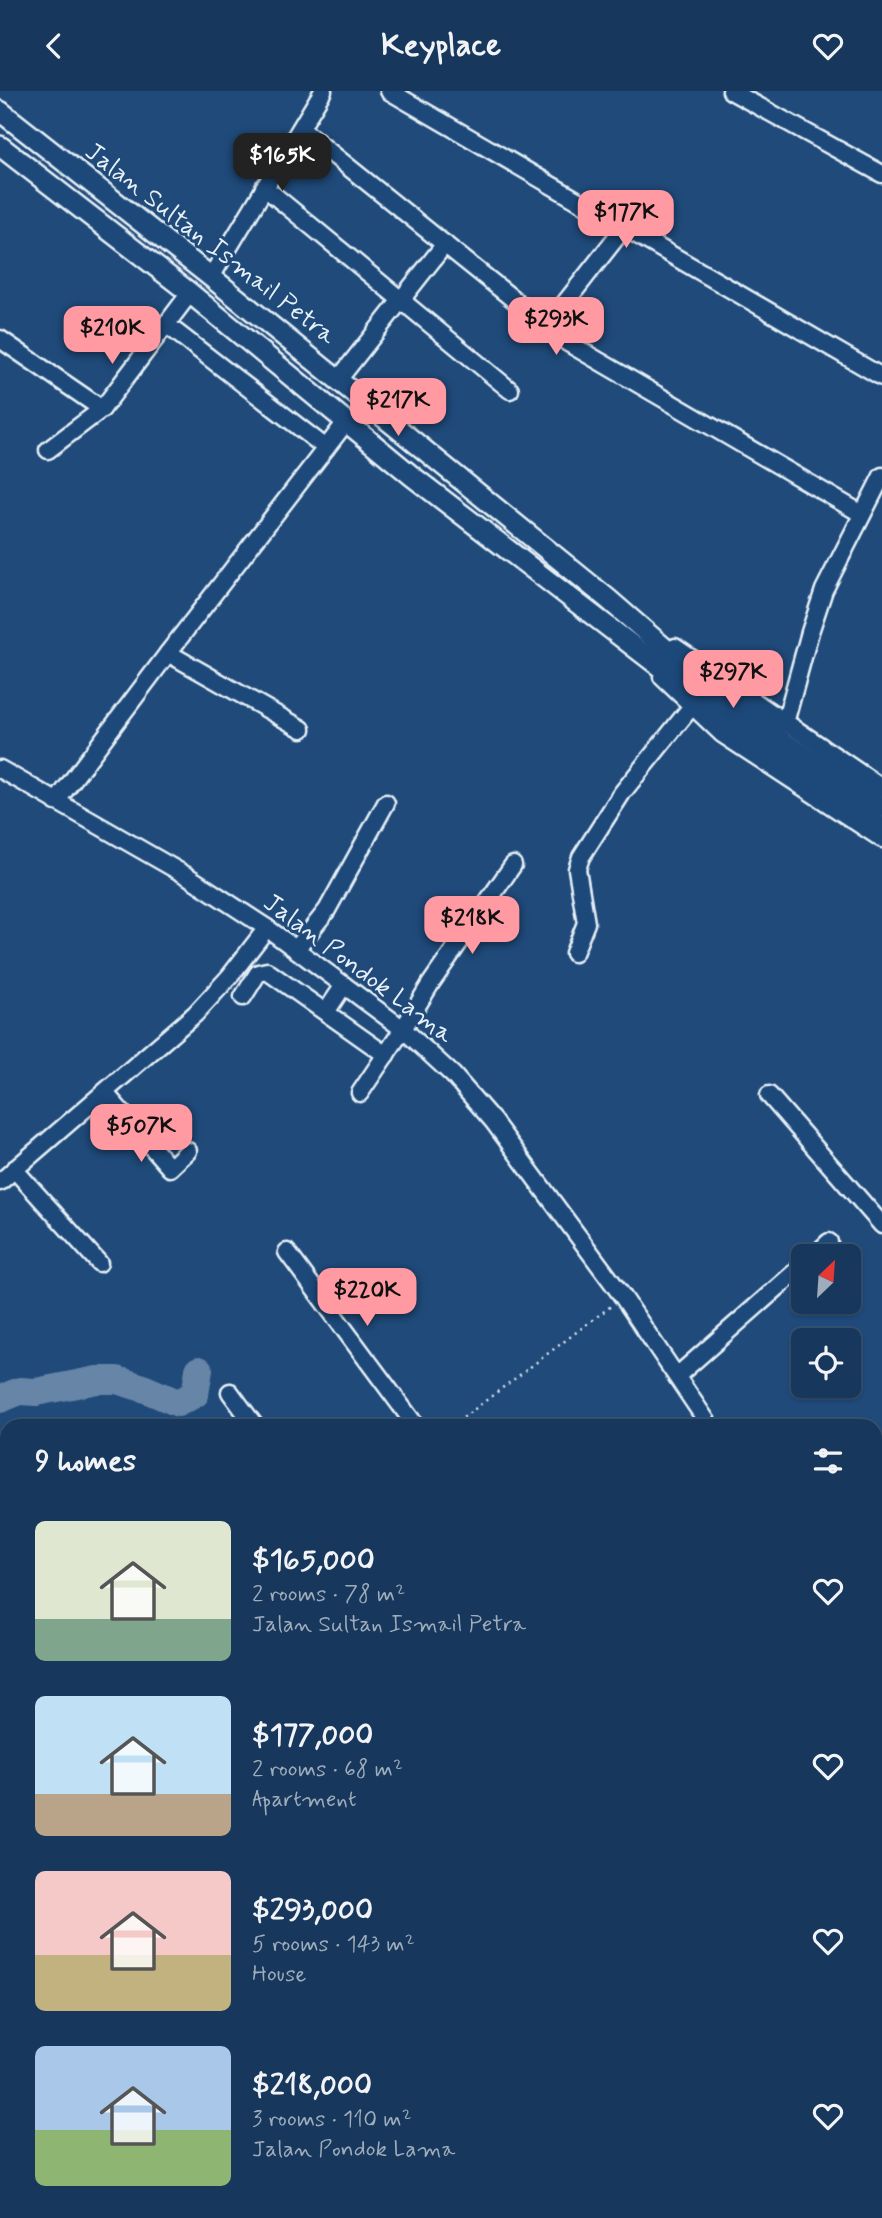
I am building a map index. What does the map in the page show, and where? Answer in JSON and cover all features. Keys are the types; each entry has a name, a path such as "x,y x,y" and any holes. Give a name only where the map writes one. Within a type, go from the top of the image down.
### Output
{"main road":[{"name":"Jalan Sultan Ismail Petra","path":"0,111 211,277 608,599 780,750 882,807"},
{"name":"Jalan Sultan Ismail Petra","path":"0,146 190,293 412,476 610,627 882,827"}],"street":[{"path":"211,277 323,91"},
{"path":"388,91 882,377"},
{"path":"731,91 881,170"},
{"path":"301,129 586,355 862,514"},
{"path":"264,187 510,390"},
{"path":"547,326 619,234 629,230"},
{"path":"338,380 445,244"},
{"path":"48,450 102,409 190,293"},
{"path":"167,325 326,448"},
{"path":"0,339 102,409"},
{"path":"56,802 346,422"},
{"path":"785,723 824,590 882,476"},
{"path":"608,599 882,788"},
{"path":"610,627 722,734 882,839"},
{"path":"168,653 302,729"},
{"path":"573,953 586,923 577,869 581,856 622,793 692,706"},
{"name":"Jalan Pondok Lama","path":"0,769 189,877 297,948 403,1029 453,1075 493,1121 623,1297 705,1419"},
{"path":"297,948 327,910 386,803"},
{"path":"360,1093 427,989 513,865"},
{"path":"0,1182 195,1014 230,976 267,928"},
{"path":"243,997 258,973 267,971 386,1055"},
{"path":"326,1011 344,985"},
{"path":"105,1093 170,1168 188,1151"},
{"path":"769,1095 882,1224"},
{"path":"14,1169 99,1263"},
{"path":"287,1252 411,1419"},
{"path":"677,1375 791,1275"},
{"path":"230,1392 250,1419"}],"path":[{"path":"461,1419 623,1297"}],"waterway":[{"path":"0,1399 20,1391 36,1392 97,1380 117,1380 178,1403 195,1394 199,1370"}]}
